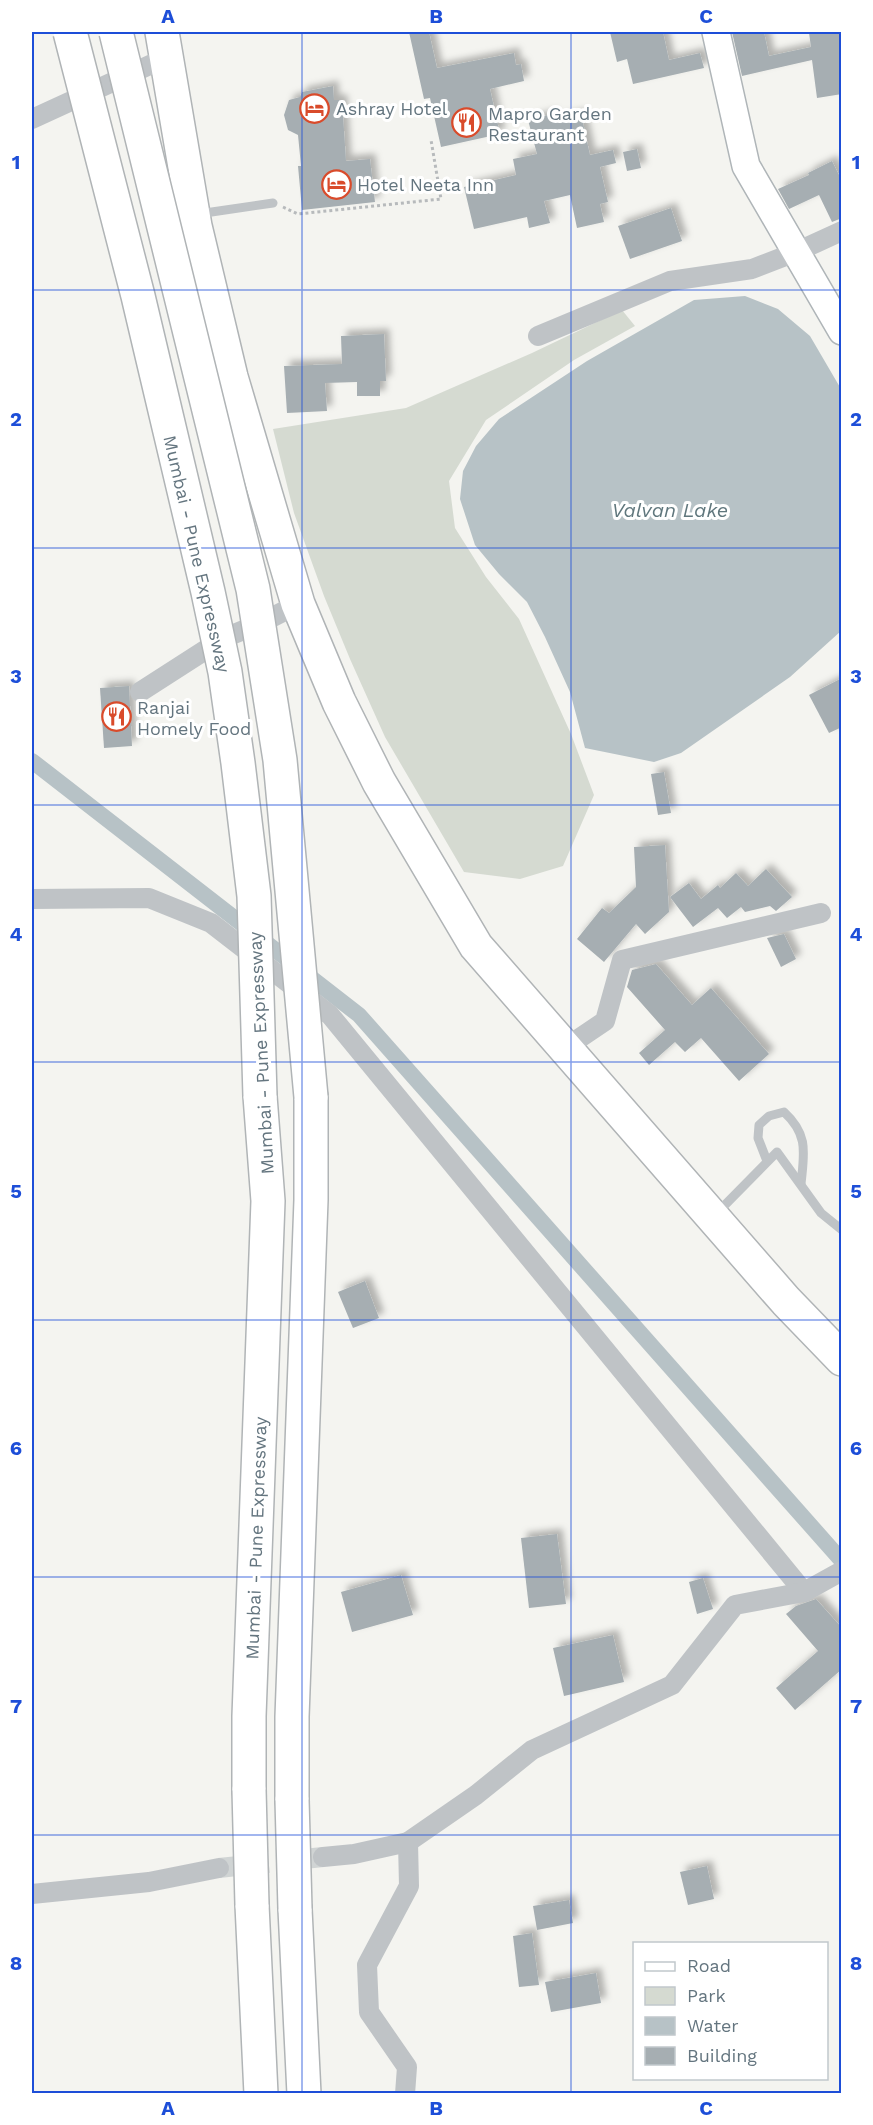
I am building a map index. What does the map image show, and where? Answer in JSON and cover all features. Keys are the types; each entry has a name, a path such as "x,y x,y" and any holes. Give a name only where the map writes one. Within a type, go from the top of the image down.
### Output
{"highway":[{"name":"Mumbai - Pune Expressway","path":"70,32 138,296 208,592 225,672 254,897 260,1096 268,1201 249,1716 252,1905 261,2094"},
{"path":"122,42 253,590 280,760 311,1097 311,1200 292,1717 295,1909 304,2094"},
{"path":"164,45 192,214 231,377 298,604 339,702 379,782 476,946 786,1301 842,1359"}],"main road":[{"path":"716,32 746,166 842,331"}],"street":[{"path":"32,119 164,45"},
{"path":"538,336 670,281 752,269 842,231"},
{"path":"140,692 224,638 261,623 298,604"},
{"path":"32,899 149,898 211,922 330,1015 804,1592"},
{"path":"565,1048 605,1021 622,960 821,913"},
{"path":"324,1857 354,1854 408,1842 476,1795 532,1750 672,1685 735,1605 804,1592 842,1571"},
{"path":"405,2094 407,2067 369,2012 367,1965 409,1886 408,1842"},
{"path":"32,1894 149,1882 219,1868"}],"lane":[{"path":"192,214 273,203"},
{"path":"767,1161 758,1138 759,1125 769,1116 784,1112 796,1123 804,1142 801,1184"},
{"path":"713,1217 777,1152 821,1213 842,1230"}],"path":[{"path":"273,203 298,214 441,199 431,140"}],"green space":[{"path":"622,310 635,326 574,360 486,420 449,481 455,528 486,577 519,619 571,734 594,795 563,866 520,879 464,872 385,737 350,659 294,513 273,429 406,408 532,353"}],"water":[{"name":"Valvan Lake","path":"745,296 778,309 810,336 841,389 841,631 790,677 681,753 654,762 585,748 570,692 527,602 499,574 475,545 460,499 463,471 476,446 499,419 587,361 694,300"}],"building":[{"path":"409,32 429,32 437,68 514,53 516,65 521,64 524,81 490,89 500,134 441,147 430,98 424,99"},
{"path":"610,32 663,32 669,60 700,53 704,68 633,84 627,59 617,62"},
{"path":"732,32 764,32 769,56 811,47 809,33 842,32 842,94 817,98 812,60 742,76"},
{"path":"333,86 334,100 342,100 346,161 370,159 375,202 302,210 298,135 288,130 284,115 289,100 300,97 302,92"},
{"path":"552,114 554,120 581,114 590,155 613,150 616,163 600,167 608,202 600,204 604,222 577,228 570,195 544,201 550,223 529,228 527,217 474,229 464,187 516,175 513,159 537,154 528,120"},
{"path":"637,149 641,168 627,171 623,152"},
{"path":"832,161 842,181 842,218 832,222 819,195 789,209 778,189 809,175 808,173"},
{"path":"671,208 682,241 630,259 618,226"},
{"path":"384,334 386,381 380,381 380,396 357,396 357,382 325,383 327,411 287,413 284,366 342,364 341,336"},
{"path":"842,678 842,727 829,733 809,695"},
{"name":"Ranjai Homely Food","path":"129,686 132,746 104,748 100,688"},
{"path":"664,772 671,813 658,815 651,774"},
{"path":"665,845 669,912 645,934 636,924 604,962 577,939 602,908 609,913 636,887 634,847"},
{"path":"766,869 792,897 776,911 770,906 745,912 741,907 727,918 718,908 693,927 670,897 689,883 701,899 718,885 720,888 736,873 748,886"},
{"path":"784,934 796,959 781,967 767,938"},
{"path":"656,964 692,1005 711,988 769,1054 739,1081 701,1038 685,1052 675,1042 649,1065 639,1053 665,1030 627,987 632,970"},
{"path":"365,1281 379,1318 353,1328 338,1292"},
{"path":"557,1534 566,1604 529,1608 521,1538"},
{"path":"401,1575 413,1615 352,1632 341,1592"},
{"path":"703,1578 713,1609 697,1614 689,1582"},
{"path":"816,1599 842,1628 842,1669 795,1710 776,1688 818,1651 786,1614 796,1606"},
{"path":"613,1635 624,1682 564,1696 553,1648"},
{"path":"707,1866 714,1899 688,1905 680,1872"},
{"path":"569,1900 573,1923 537,1930 533,1906"},
{"path":"532,1933 539,1985 519,1987 513,1936"},
{"path":"596,1973 601,2003 551,2012 545,1982"}],"waterway":[{"path":"32,761 359,1015 842,1561"}],"tunnel":[{"path":"219,1868 323,1857"}],"place":[{"name":"Ashray Hotel","path":"315,108"},
{"name":"Mapro Garden Restaurant","path":"467,123"},
{"name":"Hotel Neeta Inn","path":"336,184"},
{"name":"Ranjai Homely Food","path":"116,717"}]}
